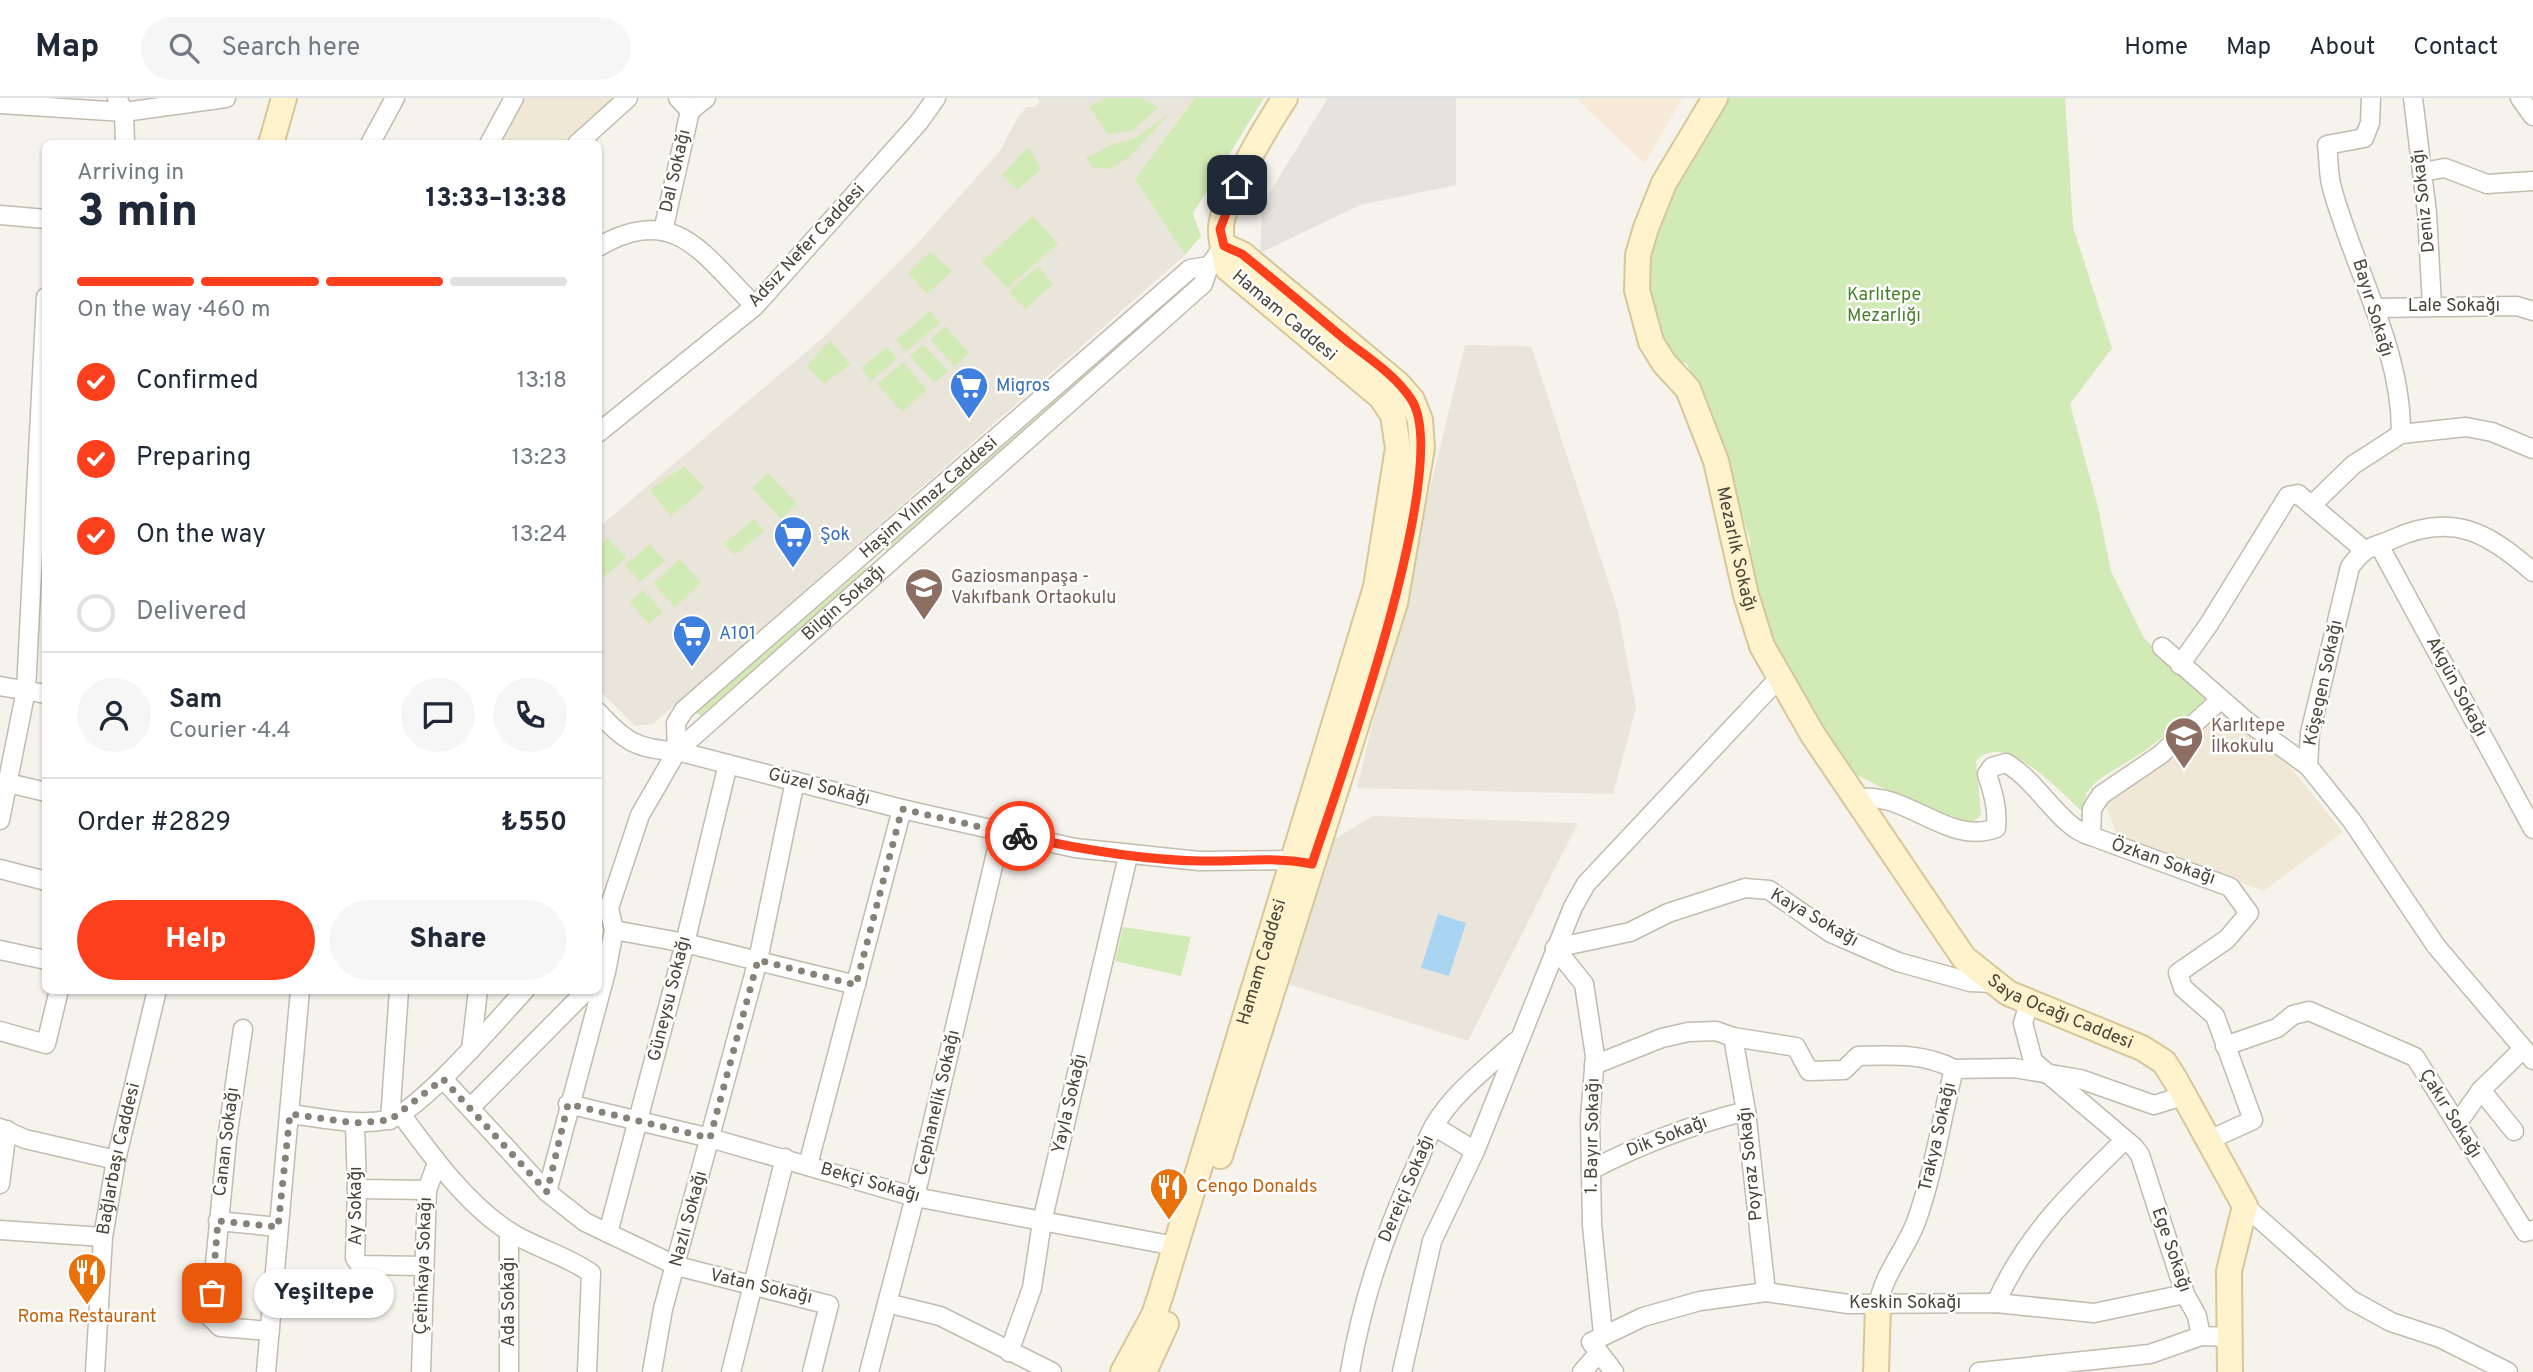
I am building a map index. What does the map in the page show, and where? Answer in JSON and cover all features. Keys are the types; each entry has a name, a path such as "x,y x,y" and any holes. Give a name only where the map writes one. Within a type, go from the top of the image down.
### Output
{"street":[{"path":"0,104 72,111 226,98"},
{"path":"272,140 284,98"},
{"path":"372,140 395,98"},
{"path":"491,140 514,98"},
{"path":"581,140 628,98"},
{"path":"684,104 706,98"},
{"name":"Adsız Nefer Caddesi","path":"602,430 755,306 919,122 936,98"},
{"path":"1224,246 1220,229 1237,185 1251,153 1285,98"},
{"name":"Mezarlık Sokağı","path":"1715,98 1664,183 1638,255 1637,290 1651,342 1664,363 1688,389 1702,420 1731,518 1753,622 1780,677"},
{"name":"Bayır Sokağı","path":"2371,98 2370,123 2364,138 2328,145 2331,185 2374,308 2400,402 2401,434"},
{"name":"Deniz Sokağı","path":"2413,98 2427,213 2432,305"},
{"path":"2520,98 2533,116"},
{"name":"Dal Sokağı","path":"663,231 684,104"},
{"path":"120,105 124,140"},
{"path":"2422,172 2445,168 2487,184 2533,181"},
{"path":"0,215 42,219"},
{"path":"602,245 619,235 641,229 679,234 755,306"},
{"name":"Bilgin Sokağı","path":"602,975 614,930 604,912 640,815 677,751 1203,284 1209,266 1224,246"},
{"name":"Hamam Caddesi","path":"1144,1372 1171,1311 1183,1249 1318,814 1395,603 1422,448 1420,420 1412,400 1384,370 1242,254 1224,246"},
{"name":"Haşim Yılmaz Caddesi","path":"677,751 676,723 684,710 1190,269 1209,266"},
{"name":"Lale Sokağı","path":"2374,308 2432,305 2517,306 2533,311"},
{"path":"2180,665 2209,624 2288,496 2298,494 2313,504 2353,465 2401,434 2466,427 2492,432 2533,449"},
{"path":"0,820 26,690 40,519 42,445"},
{"name":"Akgün Sokağı","path":"2313,504 2371,547 2533,829"},
{"path":"2371,547 2426,526 2446,526 2490,537 2533,572"},
{"name":"Köşegen Sokağı","path":"2371,547 2350,567 2310,733 2308,766 2352,821 2436,946 2528,1055"},
{"path":"869,550 884,567"},
{"path":"2162,647 2220,700 2308,766"},
{"path":"1402,1372 1432,1241 1475,1151 1555,948 1586,884 1780,677"},
{"name":"Saya Ocağı Caddesi","path":"1780,677 1813,735 1964,958 2008,993 2142,1048 2164,1062 2245,1206"},
{"path":"0,686 42,693"},
{"name":"Özkan Sokağı","path":"2220,700 2160,755 2101,795 2092,809 2091,836 2230,887 2249,913 2227,939 2178,973 2183,988 2214,1016 2225,1046"},
{"name":"Güzel Sokağı","path":"602,716 636,746 651,750 677,751 1001,832 1128,856 1199,861 1303,862"},
{"path":"1856,799 1871,795 1900,804 1940,823 1983,833 1996,828 1997,815 1997,801 1987,774 1992,767 2006,763 2022,772 2074,828 2091,836"},
{"name":"Güneysu Sokağı","path":"608,1233 685,943 728,764"},
{"name":"Nazlı Sokağı","path":"652,1372 663,1309 677,1266 758,960 795,781"},
{"path":"8,783 42,791"},
{"path":"808,1165 902,809"},
{"name":"Cephanelik Sokağı","path":"869,1372 915,1197 1001,832"},
{"name":"Yayla Sokağı","path":"1009,1352 1032,1288 1042,1222 1128,856"},
{"path":"0,869 42,880"},
{"name":"Kaya Sokağı","path":"1555,948 1630,932 1668,913 1745,888 1769,890 1831,933 1898,962 1970,982 1993,982"},
{"path":"614,930 685,943 856,985"},
{"name":"1. Bayır Sokağı","path":"1555,948 1584,984 1594,1065 1590,1119 1591,1224 1597,1343"},
{"path":"0,950 42,959"},
{"path":"0,1031 46,1044 58,994"},
{"name":"Bağlarbaşı Caddesi","path":"95,1372 103,1237 116,1160 156,994"},
{"path":"267,1372 290,1114 297,994"},
{"path":"399,994 396,1117 489,1218 541,1250 580,1265 591,1273 587,1372"},
{"path":"471,1050 478,994"},
{"path":"290,1114 355,1123 396,1117 443,1079 521,994"},
{"path":"470,1108 583,994"},
{"name":"Bilgin Sokağı","path":"547,1192 597,994"},
{"name":"Ege Sokağı","path":"2029,1000 2023,1023 2033,1061 2140,1155 2185,1294 2197,1316 2201,1336"},
{"name":"Çakır Sokağı","path":"2225,1046 2277,1028 2293,1015 2309,1011 2415,1057 2525,1232 2533,1230"},
{"name":"Canan Sokağı","path":"243,1030 218,1221 210,1317 219,1326 270,1331"},
{"path":"1594,1065 1662,1038 1688,1032 1716,1031 1733,1037 1796,1047 1809,1071 1844,1070 1858,1056 1896,1054 1934,1059 1954,1069"},
{"name":"Poyraz Sokağı","path":"1733,1037 1746,1111 1766,1292"},
{"name":"Dereiçi Sokağı","path":"1350,1372 1359,1319 1374,1272 1397,1208 1434,1126 1458,1095 1520,1038"},
{"path":"2207,1141 2253,1120 2225,1046"},
{"path":"2457,1124 2481,1090 2528,1055"},
{"name":"Trakya Sokağı","path":"1878,1306 1881,1291 1915,1226 1954,1069 2014,1068 2080,1079 2154,1105 2183,1096"},
{"name":"Vatan Sokağı","path":"443,1079 547,1192 585,1222 677,1266 829,1305 812,1372"},
{"path":"2481,1090 2514,1131"},
{"name":"Bekçi Sokağı","path":"568,1104 785,1158 915,1197 1183,1249"},
{"name":"Dik Sokağı","path":"1591,1170 1636,1146 1705,1121 1746,1111"},
{"name":"Ay Sokağı","path":"355,1123 358,1189 355,1258 360,1265 424,1266"},
{"path":"1434,1126 1475,1151"},
{"path":"0,1184 3,1129 25,1139 116,1160"},
{"path":"1996,1303 2010,1270 2036,1231 2125,1140"},
{"path":"730,1372 785,1158"},
{"name":"Çetinkaya Sokağı","path":"421,1372 427,1191 437,1163"},
{"path":"358,1189 427,1191"},
{"path":"2230,1372 2229,1271 2245,1206 2351,1300 2391,1322 2440,1338 2508,1372"},
{"path":"218,1221 278,1227"},
{"path":"0,1230 103,1237"},
{"name":"Ada Sokağı","path":"509,1231 509,1372"},
{"name":"Hamam Caddesi","path":"1123,1372 1154,1315 1183,1249"},
{"name":"Keskin Sokağı","path":"1597,1343 1643,1317 1700,1301 1766,1292 1878,1306 1906,1302 1996,1303 2094,1313 2185,1294"},
{"path":"887,1303 940,1316 1052,1372"},
{"path":"1876,1372 1878,1306"},
{"path":"1979,1372 2150,1354 2201,1336 2230,1337"},
{"path":"1582,1372 1597,1343"},
{"path":"1597,1343 1614,1372"}],"shaded area":[{"path":"522,98 616,98 567,140 498,140"},
{"path":"1037,98 1195,98 1135,179 1185,255 653,724 635,726 602,693 602,525 826,335 917,244 1000,151 1026,107 1035,107 1040,102"},
{"path":"1328,98 1456,98 1456,185 1360,205 1260,253 1262,205"},
{"path":"1576,98 1682,98 1645,164"},
{"path":"1465,345 1531,346 1618,611 1636,708 1613,794 1357,788"},
{"path":"2222,705 2292,769 2343,832 2263,891 2118,836 2105,805"},
{"path":"1373,816 1578,823 1468,1041 1285,983 1328,843"}],"green space":[{"path":"1105,98 1142,98 1158,108 1132,131 1108,134 1089,107"},
{"path":"1195,98 1264,98 1193,213 1201,236 1185,255 1135,179"},
{"name":"Karlıtepe Mezarlığı","path":"1724,98 2065,98 2073,227 2112,348 2070,404 2098,507 2111,571 2144,638 2209,700 2146,750 2098,780 2087,792 2082,811 2032,767 2002,753 1988,753 1976,761 1981,815 1970,824 1948,821 1849,771 1769,633 1751,586 1750,540 1721,444 1687,364 1668,358 1648,297 1648,251 1653,226"},
{"path":"1169,114 1128,158 1110,169 1093,168 1086,158 1113,144 1134,139"},
{"path":"1028,147 1041,169 1017,190 1002,175"},
{"path":"1033,216 1058,244 1007,288 982,261"},
{"path":"930,252 952,271 927,294 908,272"},
{"path":"1038,266 1053,284 1025,309 1009,291"},
{"path":"1188,285 1191,288 888,553 885,549"},
{"path":"930,311 940,323 906,352 896,340"},
{"path":"945,326 969,353 955,367 930,340"},
{"path":"830,340 850,364 824,384 807,366"},
{"path":"923,344 948,371 934,383 910,356"},
{"path":"887,347 897,359 871,381 861,368"},
{"path":"903,362 927,390 902,412 877,384"},
{"path":"684,466 705,488 671,516 650,490"},
{"path":"768,473 797,504 781,519 752,488"},
{"path":"754,519 764,531 735,555 724,544"},
{"path":"607,538 626,558 602,578 602,545"},
{"path":"650,544 665,561 640,582 625,565"},
{"path":"680,559 701,583 675,607 653,583"},
{"path":"865,567 868,571 700,716 696,712"},
{"path":"643,590 663,612 649,624 630,602"},
{"path":"1123,927 1191,937 1181,976 1115,961"}],"water":[{"path":"1438,914 1466,923 1449,976 1421,968"}],"way so far":[{"path":"212,1293 218,1221 278,1227 290,1114 355,1123 390,1120 443,1079 547,1192 568,1104 710,1138 758,960 856,985 902,809 1020,836"}],"place":[{"name":"Migros","path":"969,420"},
{"name":"Şok","path":"793,569"},
{"name":"Gaziosmanpaşa - Vakıfbank Ortaokulu","path":"924,621"},
{"name":"A101","path":"692,668"},
{"name":"Karlıtepe İlkokulu","path":"2184,770"},
{"name":"Cengo Donalds","path":"1169,1221"},
{"name":"Yeşiltepe","path":"212,1293"},
{"name":"Roma Restaurant","path":"87,1306"}],"route":[{"path":"1020,836 1128,856 1199,861 1294,860 1312,864 1345,769 1395,603 1422,448 1420,420 1412,400 1384,370 1242,254 1224,246 1220,229 1237,185"}]}
